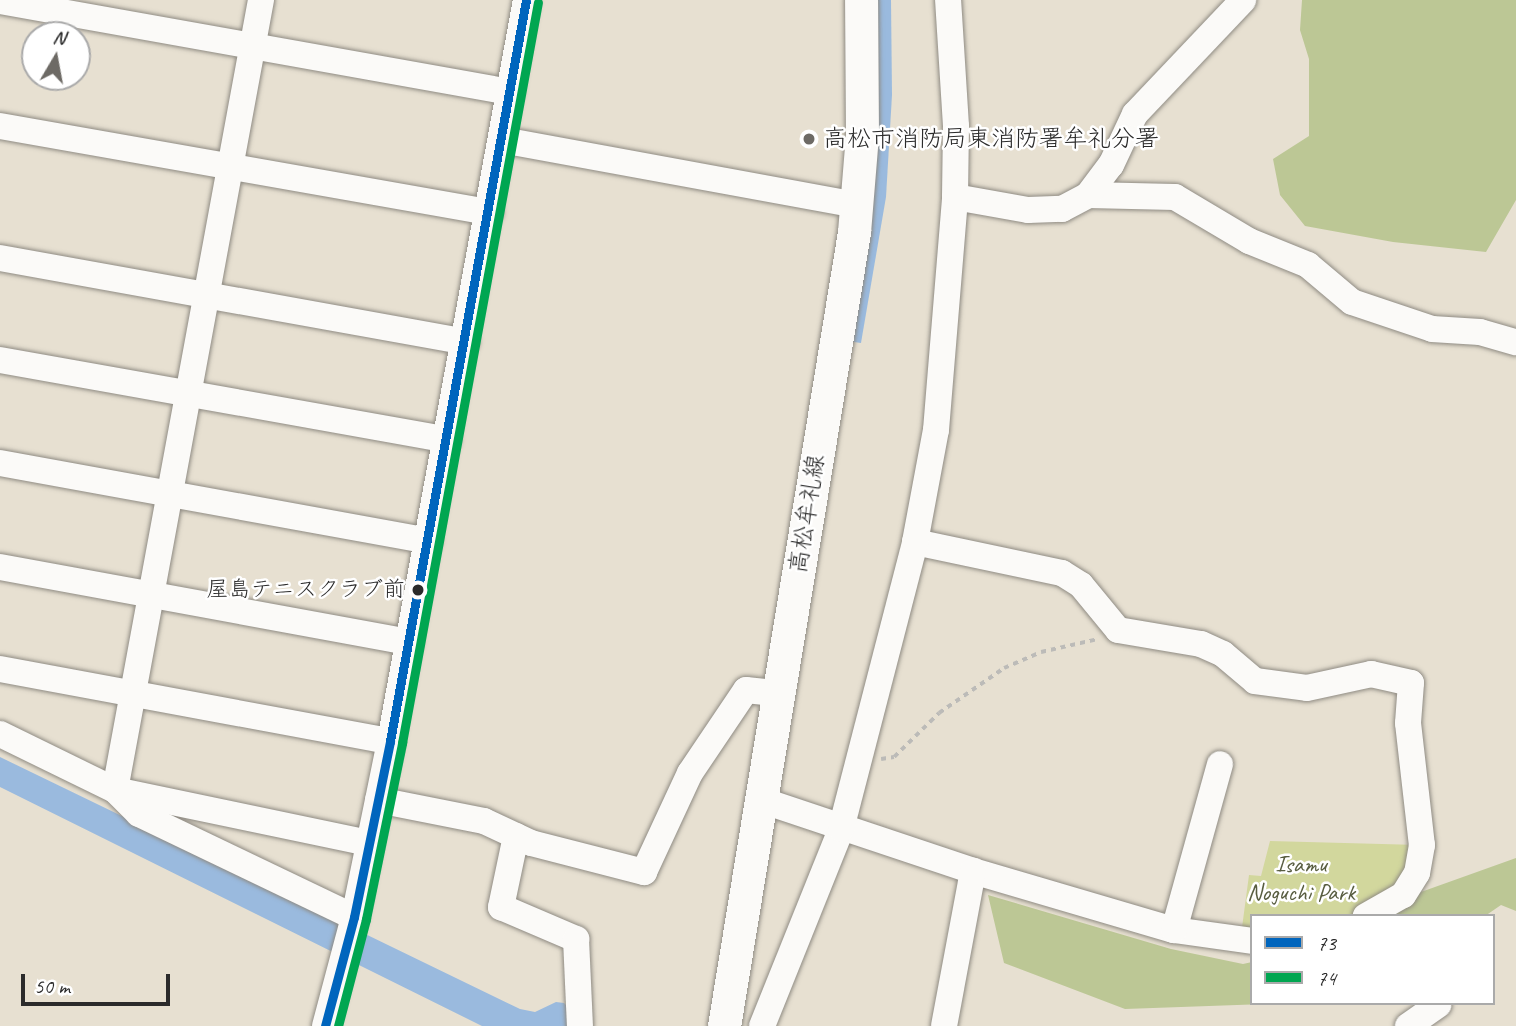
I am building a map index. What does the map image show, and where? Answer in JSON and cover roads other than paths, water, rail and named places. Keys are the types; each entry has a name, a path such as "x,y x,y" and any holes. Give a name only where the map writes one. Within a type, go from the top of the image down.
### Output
{"main road":[{"name":"高松牟礼線","path":"724,1026 856,205 862,134 861,0"}],"street":[{"path":"115,790 261,0"},
{"path":"325,1026 353,921 390,741 490,212 526,0"},
{"path":"762,1026 841,829 915,542 936,430 955,197 956,126 948,0"},
{"path":"955,197 1028,210 1062,209 1088,195 1111,166 1135,114 1243,0"},
{"path":"0,1 510,92"},
{"path":"0,126 490,212"},
{"path":"502,140 856,205"},
{"path":"1088,195 1175,197 1249,241 1308,265 1352,302 1432,329 1480,332 1516,342"},
{"path":"0,258 466,342"},
{"path":"0,360 447,440"},
{"path":"0,463 428,541"},
{"path":"915,542 1062,573 1081,585 1118,630 1201,644 1223,654 1255,681 1281,688 1307,688 1371,674 1411,683 1408,723 1422,845 1417,873 1403,895 1370,914"},
{"path":"0,567 409,642"},
{"path":"0,669 390,741"},
{"path":"378,800 484,821 516,836 643,872 690,773 746,690 777,693"},
{"path":"0,734 115,790 369,843"},
{"path":"1174,930 1220,764"},
{"path":"115,790 139,814 353,921"},
{"path":"761,800 973,871 1174,930 1250,941"},
{"path":"516,836 501,907 576,940 580,1026"},
{"path":"944,1026 973,871"},
{"path":"1408,1026 1438,1005"}],"water":[{"path":"871,0 891,0 892,95 886,197 861,343 847,341"},
{"path":"0,757 520,1009 535,1012 556,1002 564,1003 572,1012 574,1026 482,1026 0,787"}],"place":[{"name":"高松市消防局東消防署牟礼分署","path":"809,139"},
{"name":"屋島テニスクラブ前","path":"418,590"}],"park label":[{"name":"Isamu Noguchi Park","path":"1301,879"}]}
